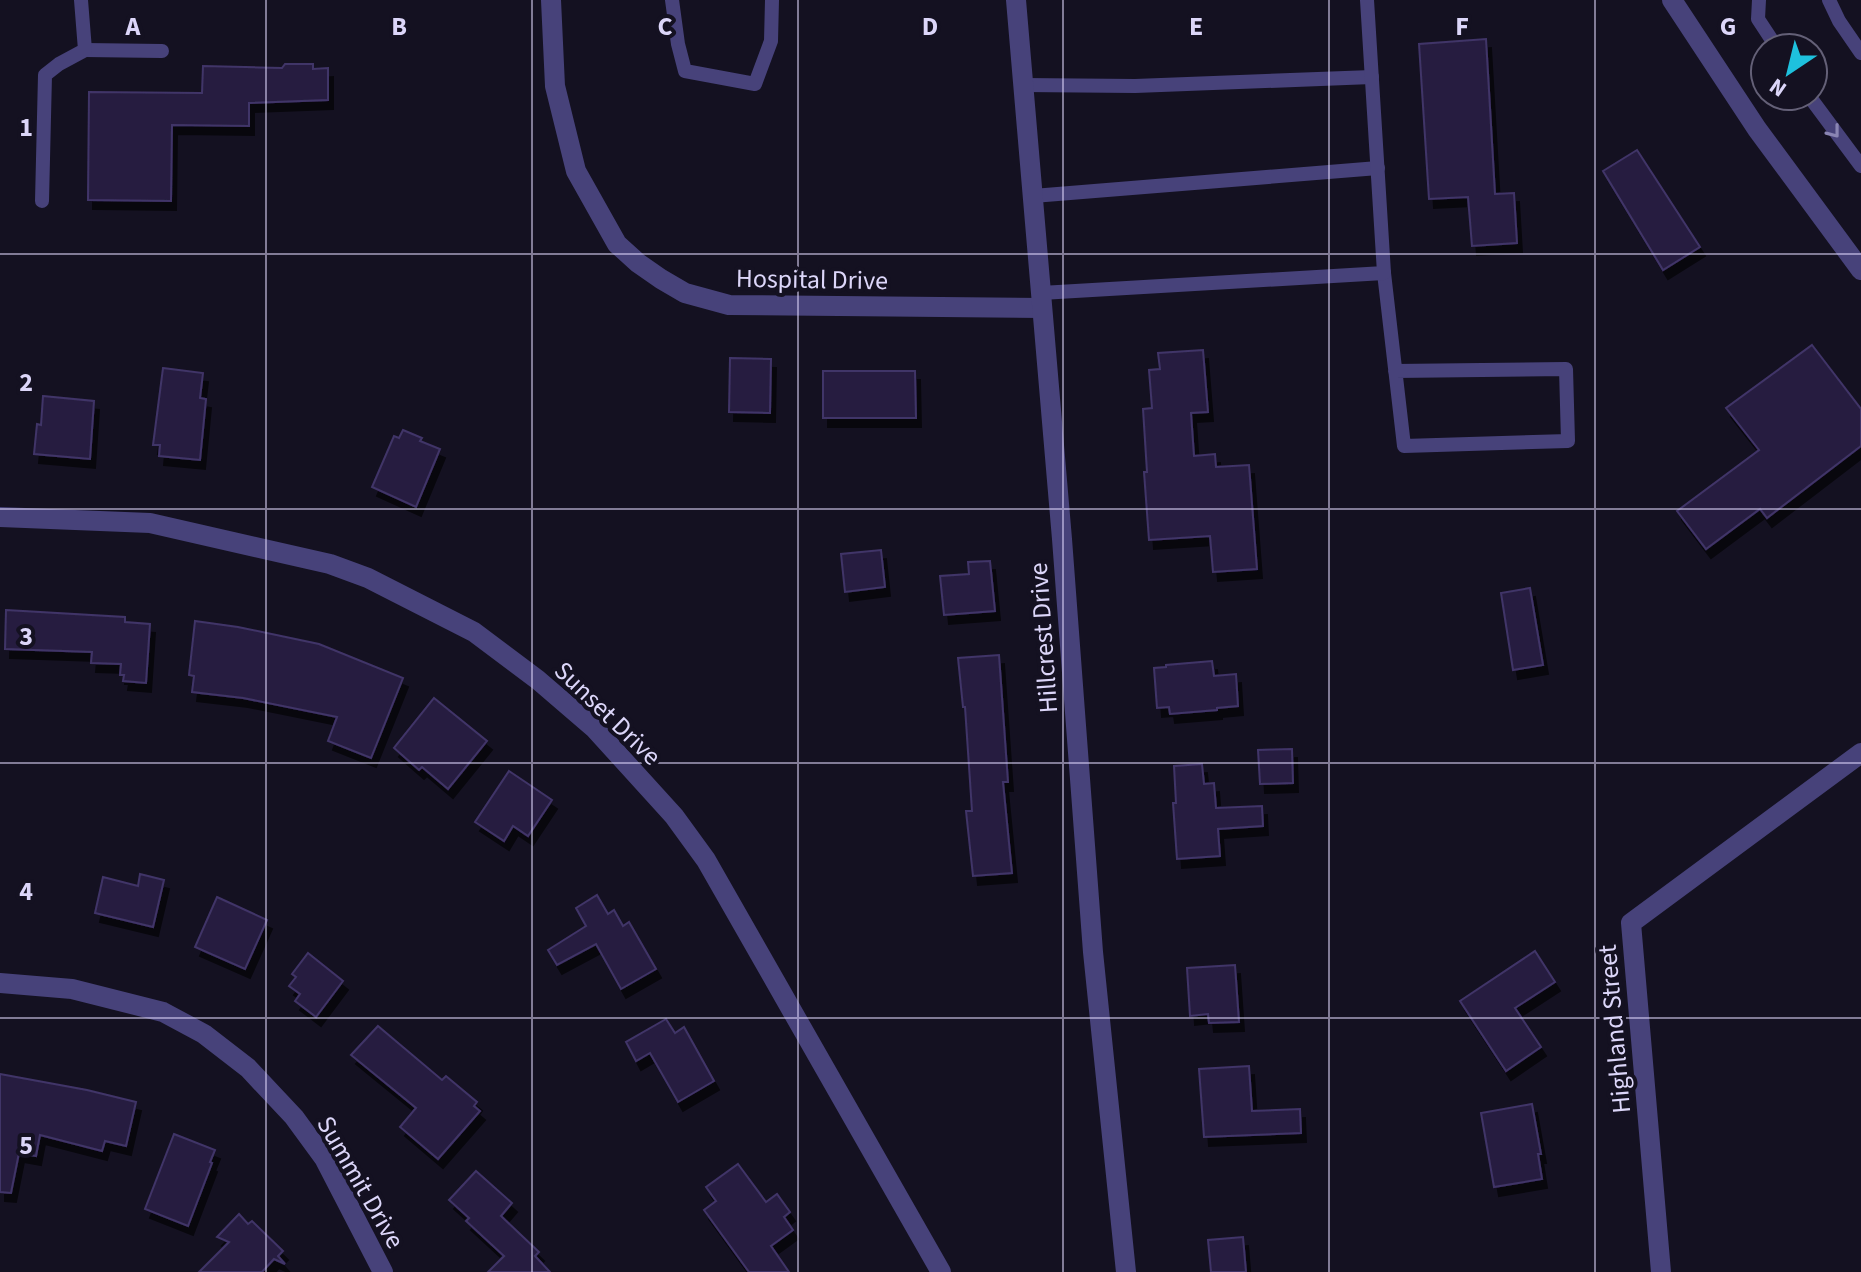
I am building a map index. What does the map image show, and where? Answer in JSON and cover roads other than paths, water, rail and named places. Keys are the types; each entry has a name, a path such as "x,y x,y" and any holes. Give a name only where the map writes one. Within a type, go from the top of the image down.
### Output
{"street":[{"name":"Hospital Drive","path":"551,0 555,86 576,171 617,244 661,279 685,293 729,305 1041,300"},
{"name":"Hillcrest Drive","path":"1016,0 1093,952 1126,1272"},
{"path":"1672,0 1757,129 1861,269"},
{"name":"Sunset Drive","path":"0,517 150,523 330,564 368,578 453,620 538,680 595,729 674,816 706,860 941,1272"},
{"name":"Highland Street","path":"1661,1272 1631,923 1861,753"},
{"name":"Summit Drive","path":"0,983 72,989 163,1012 204,1034 248,1068 294,1117 324,1158 383,1272"}],"lane":[{"path":"81,0 85,50"},
{"path":"672,0 685,71 755,84 771,41 772,0"},
{"path":"1367,0 1384,273 1395,371 1404,446 1568,441 1566,369 1395,371"},
{"path":"1759,0 1758,19 1767,32"},
{"path":"1829,0 1861,53"},
{"path":"42,201 45,75 85,50 162,51"},
{"path":"1023,85 1135,86 1372,77"},
{"path":"1821,112 1861,166"},
{"path":"1033,196 1378,168"},
{"path":"1041,300 1384,273"}]}
